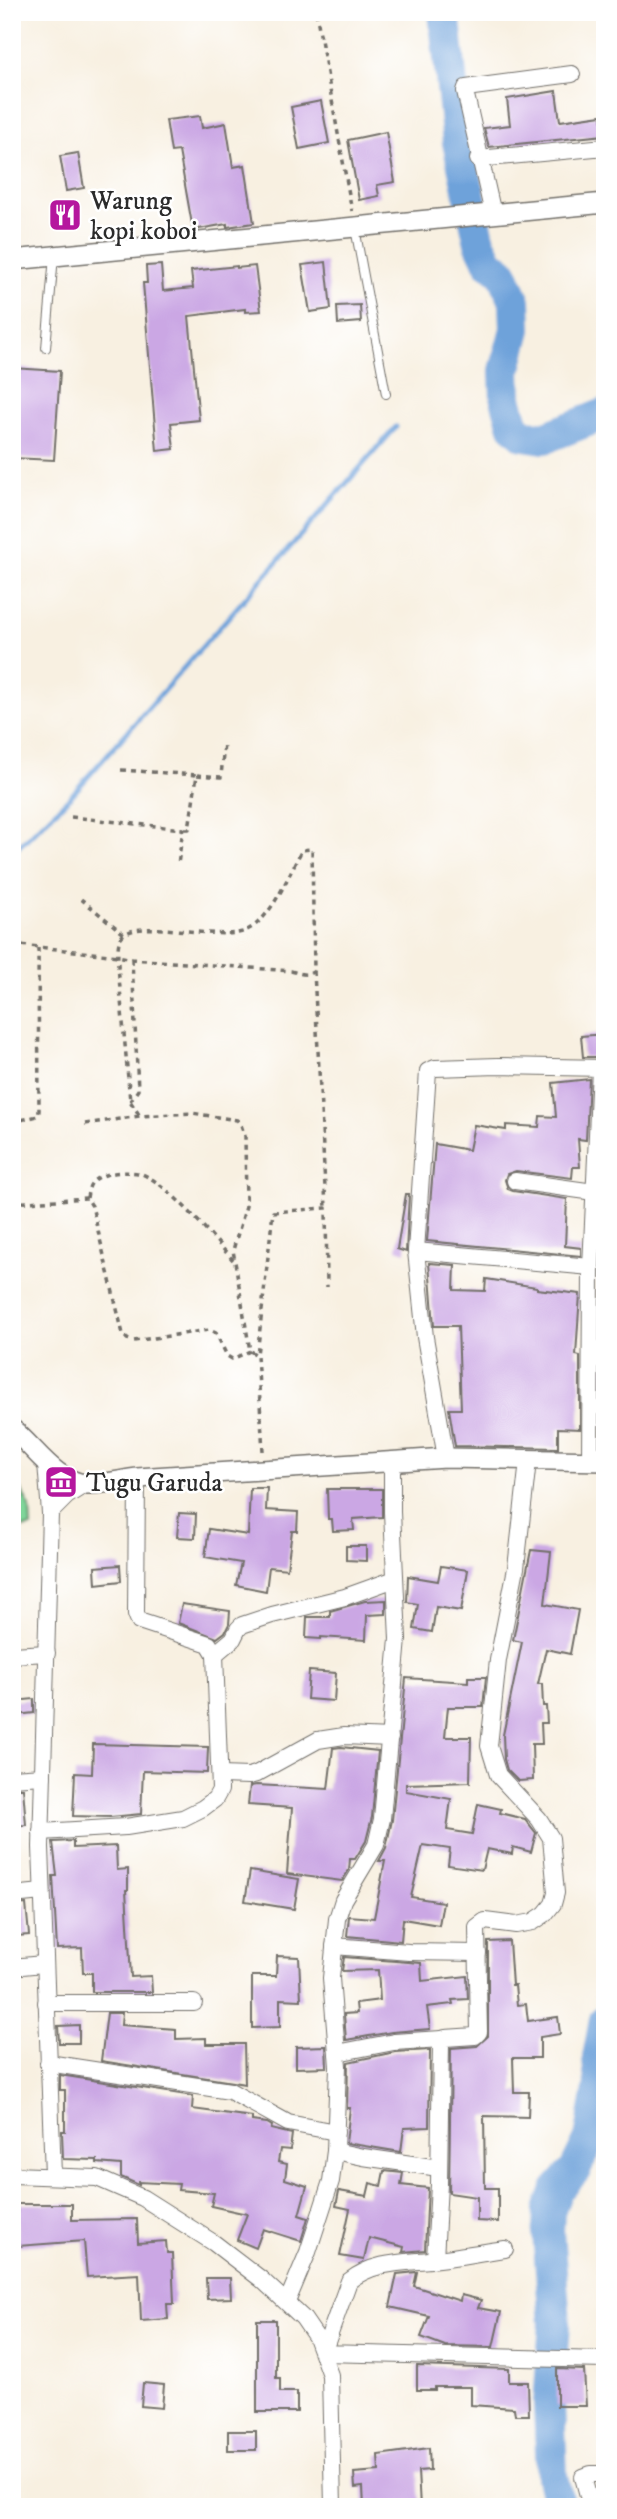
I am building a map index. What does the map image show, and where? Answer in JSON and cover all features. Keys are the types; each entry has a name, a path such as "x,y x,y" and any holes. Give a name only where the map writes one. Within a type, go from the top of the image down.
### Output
{"street":[{"path":"492,211 479,162 466,88 572,74"},
{"path":"479,162 605,147"},
{"path":"12,260 453,218 492,211 605,203"},
{"path":"50,1513 67,1496 86,1484 137,1478 446,1458 598,1461 591,1267 602,1068 498,1066 435,1068 428,1071 415,1251 425,1338 446,1458"},
{"path":"514,1181 594,1192"},
{"path":"415,1251 591,1267"},
{"path":"12,1429 46,1463 65,1476 86,1484"},
{"path":"337,2053 394,2042 478,2035 479,1923 485,1921 516,1925 533,1922 553,1904 556,1894 551,1838 539,1819 498,1775 489,1746 498,1660 516,1568 528,1461"},
{"path":"287,2302 312,2241 331,2182 336,2132 337,2053 331,1978 337,1919 343,1900 376,1845 382,1819 398,1639 392,1462"},
{"path":"46,1463 50,1513 41,1832 43,1964 47,2003 52,2175"},
{"path":"41,1832 126,1827 183,1818 215,1799 220,1790 215,1654 209,1644 139,1621 136,1614 137,1478"},
{"path":"215,1654 233,1639 242,1625 345,1597 395,1579"},
{"path":"12,1655 47,1653"},
{"path":"221,1775 257,1774 318,1740 344,1736 390,1738"},
{"path":"12,1778 43,1776"},
{"path":"12,1895 42,1892"},
{"path":"334,1946 478,1954"},
{"path":"12,1966 43,1964"},
{"path":"47,2003 194,2003"},
{"path":"435,2259 442,2039"},
{"path":"48,2063 230,2091 288,2123 336,2132"},
{"path":"335,2151 439,2168"},
{"path":"12,2175 97,2178 142,2198 214,2243 303,2318 323,2353 330,2375 333,2507"},
{"path":"323,2353 349,2281 371,2267 505,2249"},
{"path":"323,2353 605,2360"},
{"path":"591,2507 583,2477 605,2474"}],"lane":[{"path":"355,227 386,394"},
{"path":"46,348 54,256"}],"path":[{"path":"316,12 355,227"},
{"path":"121,770 221,777 224,743"},
{"path":"71,817 189,829 197,775"},
{"path":"178,864 183,829"},
{"path":"140,1116 130,1101 119,940 124,934 144,928 232,935 246,931 264,919 302,850 313,850 314,971 326,1208 327,1287"},
{"path":"82,899 124,934"},
{"path":"12,944 118,956 132,960 291,971 307,975 314,971"},
{"path":"12,1122 38,1116 39,1111 38,948"},
{"path":"130,1101 138,1090 132,960"},
{"path":"85,1124 140,1116 192,1113 237,1120 242,1125 245,1136 246,1206 233,1250 250,1351"},
{"path":"234,1262 169,1195 141,1174 112,1172 93,1179 90,1183 87,1198 92,1206 123,1334 127,1339 134,1341 209,1330 216,1333 227,1356 232,1359 250,1351"},
{"path":"12,1203 87,1198"},
{"path":"264,1471 257,1355 273,1212 326,1208"},
{"path":"250,1351 257,1355"}],"green space":[{"path":"21,1490 30,1507 31,1527 12,1529 12,1491"}],"building":[{"path":"556,91 560,121 602,115 604,135 489,147 484,128 510,125 507,99"},
{"path":"321,101 329,143 299,149 291,107"},
{"path":"200,116 202,128 226,123 233,167 245,165 254,223 193,230 179,151 171,152 166,120"},
{"path":"386,132 395,182 377,185 379,196 359,200 348,140"},
{"path":"78,153 84,188 66,191 60,156"},
{"path":"326,262 331,309 310,312 302,265"},
{"path":"161,265 163,291 193,288 191,271 255,266 261,311 245,312 245,309 189,316 199,420 171,423 174,449 157,451 143,283 147,283 146,266"},
{"path":"360,305 361,322 338,324 337,306"},
{"path":"12,368 60,371 54,460 12,458"},
{"path":"605,1034 605,1057 583,1057 581,1036"},
{"path":"589,1079 586,1140 578,1139 580,1167 573,1167 572,1178 516,1171 507,1174 505,1180 508,1189 513,1191 567,1199 565,1246 581,1248 581,1256 427,1241 435,1144 469,1150 474,1125 506,1130 506,1125 539,1127 540,1116 556,1117 553,1083"},
{"path":"406,1194 409,1194 406,1252 397,1249"},
{"path":"429,1263 455,1265 454,1290 485,1291 486,1279 580,1294 576,1355 580,1356 580,1429 558,1428 558,1448 455,1446 449,1409 461,1409 458,1326 434,1326"},
{"path":"601,1357 605,1358 605,1424 601,1424"},
{"path":"250,1488 267,1488 266,1510 298,1512 297,1531 292,1531 287,1569 269,1567 266,1591 236,1585 241,1563 205,1557 209,1529 248,1535"},
{"path":"327,1489 382,1489 382,1517 353,1519 354,1530 333,1531 332,1519 328,1519"},
{"path":"179,1513 196,1514 195,1538 177,1537"},
{"path":"346,1546 366,1546 366,1561 346,1560"},
{"path":"531,1550 551,1552 545,1604 578,1610 570,1654 546,1649 538,1684 542,1684 547,1723 541,1723 542,1744 532,1744 533,1780 518,1781 507,1770 503,1735 522,1642 513,1640"},
{"path":"120,1565 121,1581 96,1584 95,1567"},
{"path":"441,1566 468,1570 461,1611 436,1607 432,1632 414,1629 418,1604 407,1602 408,1576 438,1581"},
{"path":"386,1600 386,1614 367,1615 366,1640 306,1638 307,1617 330,1617 330,1611 365,1601"},
{"path":"182,1604 230,1611 225,1632 217,1638 178,1623"},
{"path":"309,1671 336,1673 334,1701 307,1699"},
{"path":"468,1677 486,1677 483,1707 448,1707 445,1737 471,1737 470,1782 406,1784 406,1791 451,1799 447,1830 472,1834 478,1804 501,1809 500,1813 525,1819 536,1833 531,1852 513,1847 512,1854 487,1849 482,1870 448,1865 450,1849 423,1845 411,1897 443,1902 439,1925 403,1919 401,1941 347,1936 349,1916 374,1918 385,1861 379,1861 386,1848 392,1820 406,1678 468,1682"},
{"path":"34,1699 34,1713 16,1715 14,1701"},
{"path":"93,1744 208,1747 207,1773 143,1771 141,1814 73,1816 75,1773 92,1774"},
{"path":"333,1748 378,1751 372,1817 366,1841 355,1859 350,1859 349,1870 342,1881 287,1874 292,1808 248,1805 250,1786 328,1789"},
{"path":"12,1788 23,1788 26,1825 12,1826"},
{"path":"73,1841 73,1848 116,1846 117,1870 128,1869 126,1890 131,1977 151,1976 152,1992 92,1992 92,1973 83,1973 82,1948 57,1949 53,1876 57,1876 53,1842"},
{"path":"250,1871 299,1879 294,1909 245,1901"},
{"path":"26,1904 29,1935 16,1936 15,1929 12,1929 12,1905"},
{"path":"509,1941 512,1985 515,1985 517,2005 526,2004 528,2021 558,2017 560,2034 540,2037 540,2058 513,2058 514,2092 529,2092 528,2117 484,2116 485,2188 498,2188 498,2222 477,2221 477,2197 449,2193 451,2048 477,2046 488,2036 488,1942"},
{"path":"277,1956 299,1957 301,2000 280,1999 280,2027 252,2028 252,1976 276,1976"},
{"path":"344,1957 421,1963 422,1981 467,1976 468,1999 427,2007 430,2029 346,2040 344,2014 357,2013 356,2003 380,2000 378,1970 342,1971"},
{"path":"107,2013 122,2013 121,2025 176,2029 176,2039 206,2038 206,2044 244,2044 245,2084 101,2061"},
{"path":"79,2025 79,2043 59,2043 58,2026"},
{"path":"326,2046 327,2067 296,2068 296,2047"},
{"path":"430,2050 429,2127 404,2128 401,2152 346,2143 350,2108 347,2108 348,2062 395,2052"},
{"path":"60,2075 193,2096 192,2109 252,2117 252,2121 267,2123 272,2126 271,2129 292,2134 290,2150 280,2149 278,2162 287,2164 285,2179 307,2186 299,2215 308,2218 301,2241 263,2229 256,2248 237,2240 247,2214 211,2206 214,2193 178,2190 179,2184 139,2182 139,2185 121,2177 121,2165 97,2163 97,2160 63,2159 65,2090 60,2090"},
{"path":"384,2171 403,2173 401,2185 428,2188 425,2250 403,2252 404,2247 369,2238 364,2260 340,2256 350,2209 336,2206 339,2191 367,2196 370,2183 381,2186"},
{"path":"17,2204 72,2204 72,2220 137,2219 138,2243 166,2241 167,2253 172,2253 174,2304 167,2304 168,2319 141,2321 139,2274 87,2277 84,2241 18,2246"},
{"path":"417,2272 414,2286 460,2301 461,2295 481,2300 478,2308 501,2312 493,2347 445,2346 421,2337 429,2316 390,2307 397,2274"},
{"path":"206,2278 230,2278 231,2298 207,2299"},
{"path":"257,2320 276,2320 276,2378 280,2378 280,2392 297,2392 297,2412 257,2412"},
{"path":"417,2366 509,2369 509,2382 528,2382 529,2415 515,2415 514,2408 471,2405 471,2387 417,2390"},
{"path":"557,2369 584,2370 586,2406 557,2406"},
{"path":"143,2383 164,2385 162,2408 141,2406"},
{"path":"228,2431 256,2431 256,2450 228,2450"},
{"path":"429,2448 430,2470 418,2471 420,2507 364,2507 363,2487 355,2488 354,2473 379,2471 378,2455"}],"waterway":[{"path":"444,12 458,142 480,243 489,262 503,273 515,302 516,329 505,371 506,399 514,426 524,435 544,438 605,414"},
{"path":"12,853 70,797 396,427"},
{"path":"559,2507 552,2477 549,2404 555,2323 548,2232 549,2211 557,2190 575,2170 590,2139 600,2084 598,2058 605,2020"}],"place":[{"name":"Warung kopi koboi","path":"65,215"},
{"name":"Tugu Garuda","path":"61,1482"}]}
